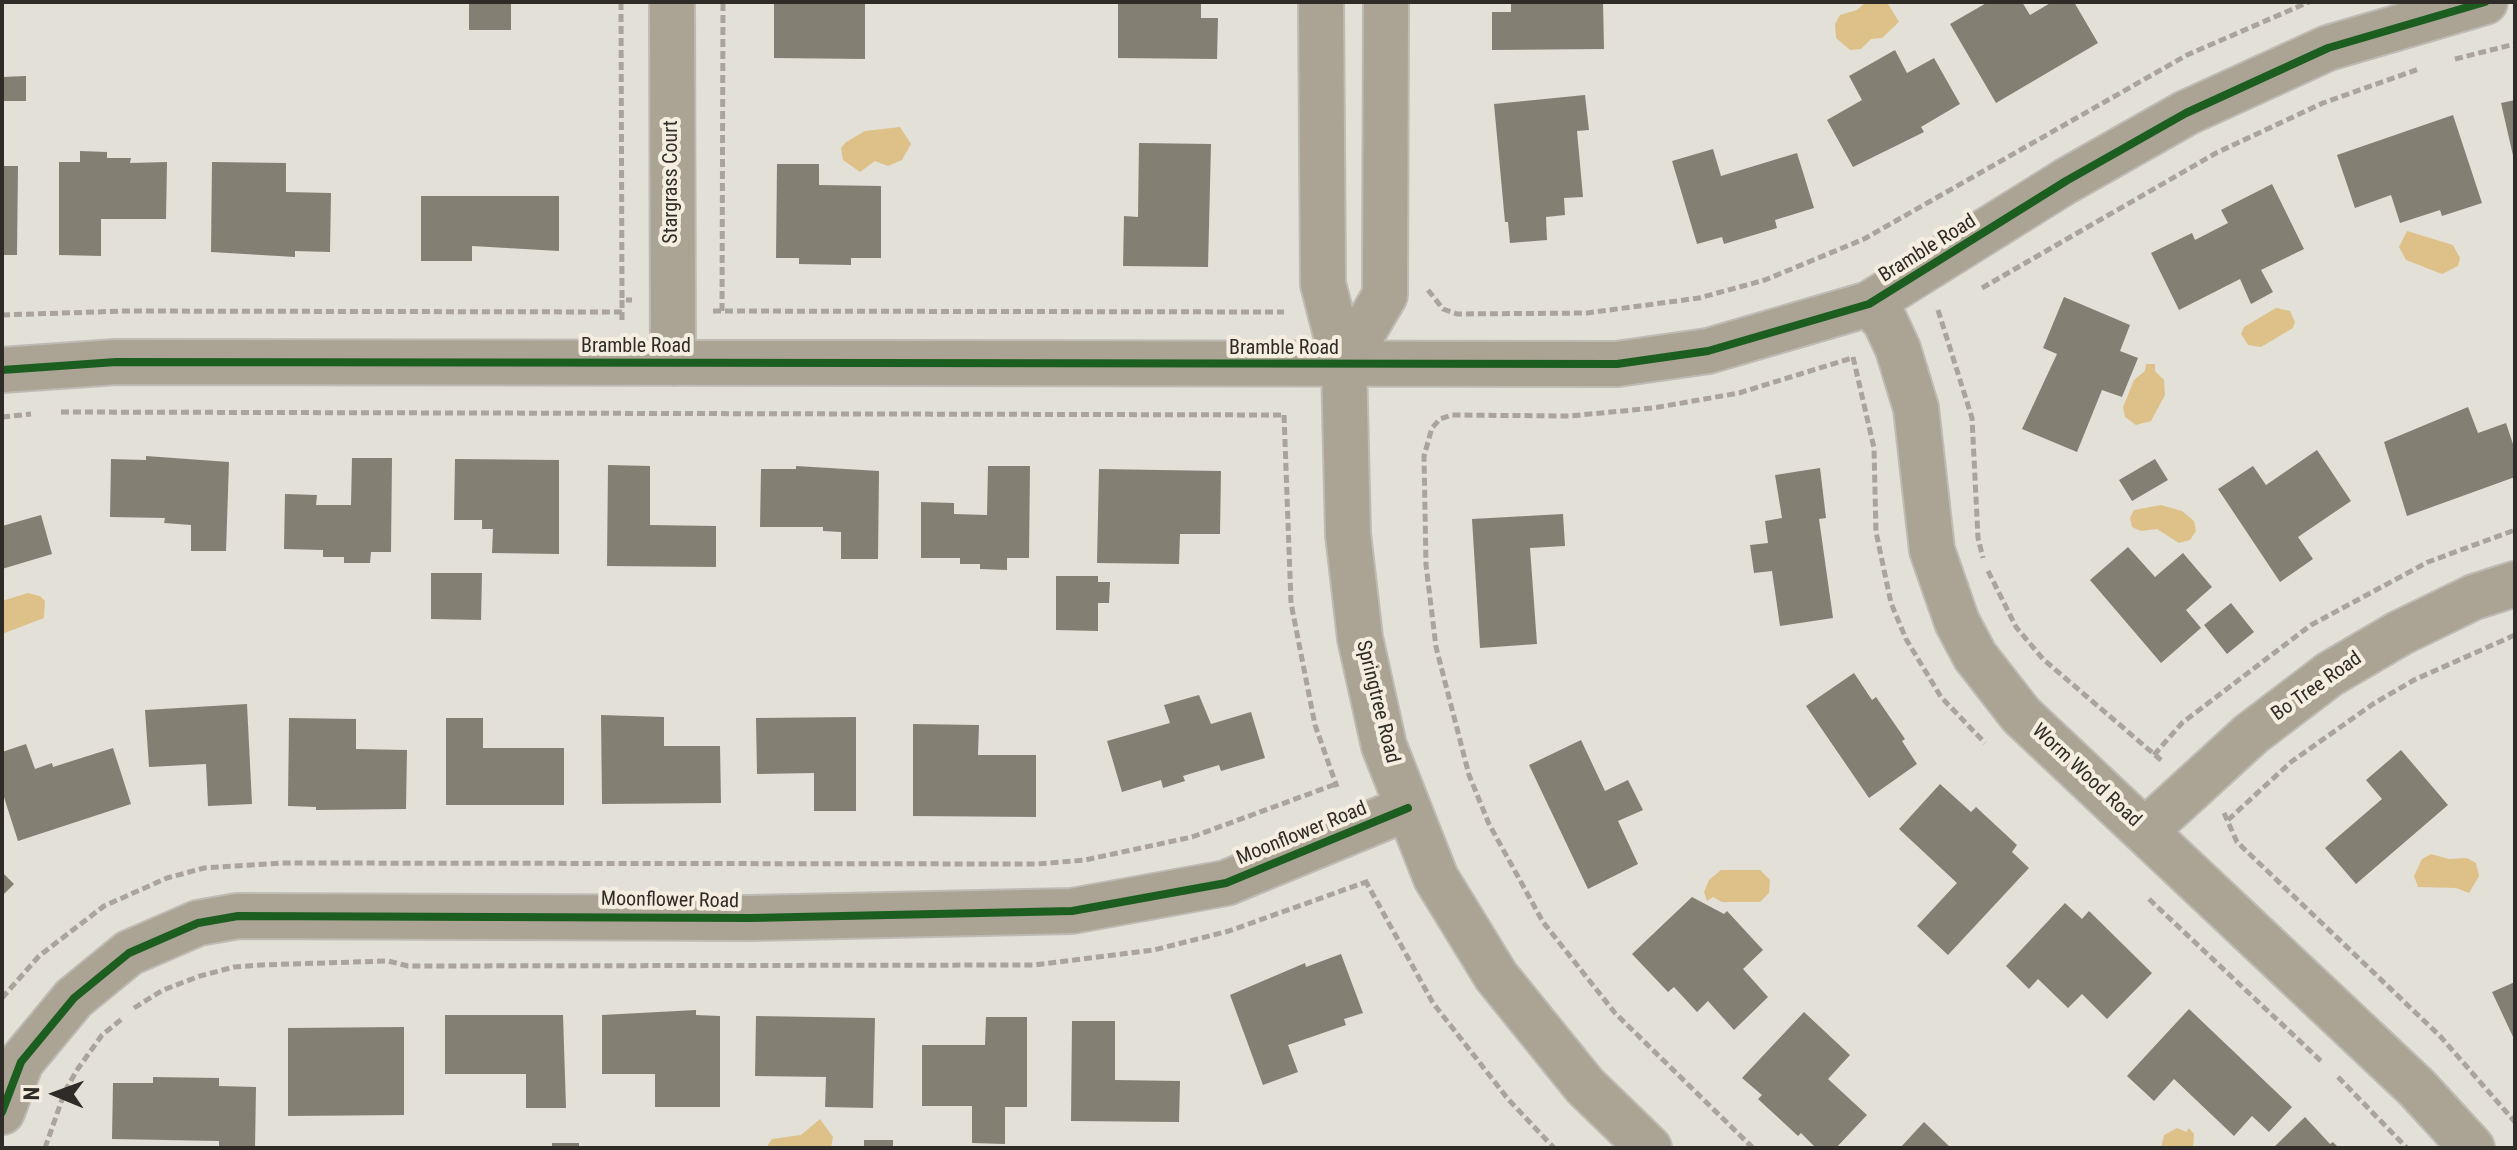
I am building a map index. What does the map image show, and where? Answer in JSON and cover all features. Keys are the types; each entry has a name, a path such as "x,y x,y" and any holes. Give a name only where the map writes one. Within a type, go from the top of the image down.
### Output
{"street":[{"name":"Stargrass Court","path":"672,2 673,363"},
{"name":"Springtree Road","path":"1321,2 1323,284 1344,365 1348,534 1360,638 1384,746 1436,878 1496,976 1585,1086 1649,1148"},
{"path":"1344,365 1385,295 1386,2"},
{"name":"Bramble Road","path":"2,370 116,362 1617,364 1708,351 1869,304 2066,181 2186,113 2328,48 2485,2"},
{"name":"Worm Wood Road","path":"1869,304 1889,329 1916,408 1932,550 1957,622 1975,656 2021,715 2417,1088 2472,1148"},
{"name":"Bo Tree Road","path":"2145,831 2251,734 2330,674 2400,633 2474,597 2515,584"},
{"name":"Moonflower Road","path":"2,1112 21,1062 74,998 129,953 198,923 238,916 751,918 1072,911 1226,883 1408,808"}],"path":[{"path":"621,2 623,363"},
{"path":"722,311 723,2"},
{"path":"1426,286 1443,309 1457,314 1587,313 1699,298 1765,280 1864,239 2187,55 2309,2"},
{"path":"2445,61 2515,44"},
{"path":"1975,292 2216,153 2323,103 2430,66"},
{"path":"1920,273 1939,313 1972,418 1978,538 1998,595 2016,627 2043,659 2146,749 2217,799 2237,842 2440,1036 2515,1122"},
{"path":"622,300 722,311 1284,312"},
{"path":"1939,313 1951,306"},
{"path":"2,315 125,311 622,312"},
{"path":"1753,1148 1615,1013 1543,922 1489,824 1469,775 1436,647 1426,565 1424,456 1432,428 1440,419 1452,415 1570,416 1653,408 1739,393 1852,358"},
{"path":"2,417 109,411 1284,415"},
{"path":"2228,820 2291,762 2373,704 2439,669 2515,635"},
{"path":"2,998 39,956 104,906 167,878 204,868 281,863 1037,864 1085,860 1192,837 1336,784"},
{"path":"45,1148 65,1091 102,1035 163,990 234,967 388,961 408,966 1035,965 1169,946 1229,931 1366,882"}],"shaded area":[{"path":"1866,2 1887,2 1899,22 1882,38 1871,39 1861,49 1850,50 1836,38 1835,24 1840,15 1857,10"},
{"path":"900,127 911,144 902,160 888,166 875,161 860,172 843,160 841,148 865,131"},
{"path":"2407,231 2453,245 2460,258 2458,266 2442,274 2406,260 2399,247"},
{"path":"2276,308 2290,311 2295,322 2293,328 2261,347 2248,345 2241,334 2244,327"},
{"path":"2146,364 2155,364 2155,371 2164,380 2165,395 2151,421 2136,425 2125,417 2123,407 2134,380 2145,371"},
{"path":"2161,505 2182,511 2194,521 2196,531 2190,540 2179,543 2157,529 2141,531 2132,527 2130,518 2134,510"},
{"path":"28,593 45,601 44,618 2,634 2,601"},
{"path":"2431,854 2449,859 2467,858 2476,863 2479,876 2469,893 2456,888 2418,887 2414,876 2422,859"},
{"path":"1721,870 1760,870 1770,880 1769,893 1760,902 1722,902 1713,897 1707,901 1704,892 1709,880"},
{"path":"820,1119 833,1137 831,1148 766,1148 772,1139 801,1135"},
{"path":"2177,1128 2186,1132 2189,1128 2194,1134 2193,1148 2161,1148 2164,1135"}],"building":[{"path":"469,2 511,2 511,30 469,30"},
{"path":"774,2 865,2 865,59 774,58"},
{"path":"1118,2 1201,2 1201,18 1218,18 1217,59 1118,58"},
{"path":"1511,2 1603,2 1604,49 1492,50 1492,12 1511,12"},
{"path":"1988,2 2022,2 2030,15 2052,2 2074,2 2098,43 1996,103 1950,24"},
{"path":"1895,50 1907,73 1934,58 1960,104 1921,127 1924,132 1853,167 1827,120 1862,100 1849,76"},
{"path":"26,76 26,101 2,101 2,77"},
{"path":"1585,95 1589,130 1577,131 1583,197 1564,198 1565,215 1546,217 1547,240 1510,243 1508,222 1505,222 1494,104"},
{"path":"2515,100 2515,160 2514,160 2501,103"},
{"path":"2453,115 2482,203 2442,216 2440,210 2400,223 2391,195 2355,208 2337,155"},
{"path":"1139,143 1211,144 1208,267 1123,266 1124,216 1138,217"},
{"path":"1713,149 1721,176 1797,153 1814,208 1775,220 1777,228 1724,244 1722,237 1697,244 1672,161"},
{"path":"80,151 107,152 107,158 131,158 130,163 167,162 166,219 101,219 101,256 59,255 59,162 80,162"},
{"path":"212,162 286,163 286,192 331,193 330,252 295,251 295,257 211,252"},
{"path":"777,164 819,164 819,185 881,186 881,258 851,258 851,265 799,264 799,258 776,258"},
{"path":"2,166 18,166 17,255 2,255"},
{"path":"2272,184 2304,249 2261,270 2273,292 2251,304 2240,279 2179,310 2151,253 2192,233 2195,240 2228,223 2221,210"},
{"path":"421,196 559,196 559,251 472,246 472,261 421,261"},
{"path":"2064,297 2130,325 2120,351 2138,358 2122,397 2102,390 2077,452 2022,429 2057,354 2043,348"},
{"path":"2468,407 2478,433 2506,423 2515,450 2515,477 2407,516 2384,442"},
{"path":"2317,450 2351,501 2298,537 2313,559 2280,582 2218,489 2253,466 2266,485"},
{"path":"146,456 229,462 226,551 191,551 191,525 164,523 165,518 110,517 111,459 146,460"},
{"path":"352,458 392,458 391,552 371,552 370,563 344,563 344,557 323,557 323,550 284,549 285,494 317,495 316,505 351,505"},
{"path":"455,459 559,460 559,554 492,553 493,529 482,529 482,520 454,520"},
{"path":"2155,459 2168,480 2132,501 2119,480"},
{"path":"608,465 650,466 650,525 716,526 716,567 607,566"},
{"path":"796,466 879,471 878,559 841,559 841,532 823,531 823,527 760,527 761,469 796,469"},
{"path":"988,466 1030,466 1029,558 1007,558 1007,570 980,569 980,564 960,564 960,558 921,558 921,502 954,503 954,514 987,515"},
{"path":"1820,468 1826,518 1819,519 1833,618 1780,626 1772,571 1754,573 1750,545 1768,543 1765,521 1782,518 1775,475"},
{"path":"1099,469 1221,471 1220,534 1180,534 1179,564 1097,563"},
{"path":"1563,514 1565,546 1530,548 1537,644 1480,648 1472,519"},
{"path":"41,515 52,554 2,569 2,526"},
{"path":"2128,547 2155,577 2183,553 2212,587 2186,610 2201,628 2161,663 2090,580"},
{"path":"431,573 482,573 481,620 431,619"},
{"path":"1056,576 1098,576 1098,582 1110,582 1109,603 1098,603 1098,631 1056,630"},
{"path":"2231,603 2254,632 2227,654 2204,625"},
{"path":"1854,673 1872,700 1876,697 1905,739 1902,741 1917,764 1869,798 1806,706"},
{"path":"1199,695 1211,724 1251,712 1265,758 1221,771 1219,765 1183,776 1185,781 1163,788 1161,780 1122,792 1107,741 1170,723 1164,705"},
{"path":"247,704 252,804 208,806 206,764 149,767 145,710"},
{"path":"601,715 664,717 664,746 720,746 721,803 602,804"},
{"path":"856,717 856,811 814,811 814,773 757,774 756,718"},
{"path":"289,718 356,719 356,749 407,750 406,809 316,810 316,807 288,806"},
{"path":"446,718 483,718 483,748 564,748 564,805 446,805"},
{"path":"913,724 979,725 978,755 1036,755 1036,817 913,816"},
{"path":"1581,740 1605,791 1628,780 1643,810 1618,821 1638,864 1588,889 1529,765"},
{"path":"26,744 35,769 52,763 53,767 113,748 131,804 18,841 2,791 2,752"},
{"path":"2401,750 2448,805 2356,884 2325,848 2382,799 2366,780"},
{"path":"1940,784 1971,812 1976,807 2017,845 2012,852 2029,868 1948,955 1917,926 1957,883 1899,829"},
{"path":"2,872 14,884 2,896"},
{"path":"1692,897 1724,914 1727,911 1763,950 1743,969 1768,997 1734,1030 1708,1001 1697,1012 1674,987 1668,992 1632,954"},
{"path":"2065,903 2082,919 2089,911 2152,973 2107,1019 2082,994 2068,1008 2038,979 2029,989 2006,966"},
{"path":"1341,954 1363,1013 1344,1019 1346,1025 1288,1045 1298,1072 1263,1085 1230,995 1305,963 1306,967"},
{"path":"2515,982 2515,1041 2492,992"},
{"path":"2189,1009 2292,1107 2269,1132 2252,1116 2234,1136 2174,1079 2154,1101 2127,1076"},
{"path":"696,1010 696,1015 720,1016 720,1107 655,1107 655,1074 602,1074 602,1015"},
{"path":"1804,1012 1850,1055 1828,1079 1867,1115 1836,1148 1816,1148 1801,1133 1798,1136 1758,1099 1762,1095 1742,1078"},
{"path":"445,1015 563,1015 566,1108 526,1108 526,1074 445,1074"},
{"path":"756,1016 875,1018 873,1108 825,1107 826,1077 755,1076"},
{"path":"986,1017 1027,1017 1027,1107 1005,1107 1005,1144 972,1143 972,1106 922,1106 922,1045 985,1045"},
{"path":"1072,1021 1115,1021 1115,1080 1180,1081 1179,1122 1071,1121"},
{"path":"404,1027 404,1115 288,1116 288,1028"},
{"path":"153,1077 219,1078 219,1086 256,1087 255,1148 219,1148 219,1141 112,1139 113,1083 153,1083"},
{"path":"2305,1117 2330,1144 2333,1142 2339,1148 2273,1148"},
{"path":"1924,1122 1951,1148 1900,1148"},
{"path":"864,1140 893,1140 893,1148 864,1148"},
{"path":"552,1143 579,1143 579,1148 552,1148"}],"cycle path":[{"path":"2,370 116,362 1617,364 1708,351 1869,304 2066,181 2186,113 2328,48 2485,2"},
{"path":"2,1112 21,1062 74,998 129,953 198,923 238,916 751,918 1072,911 1226,883 1408,808"}]}
